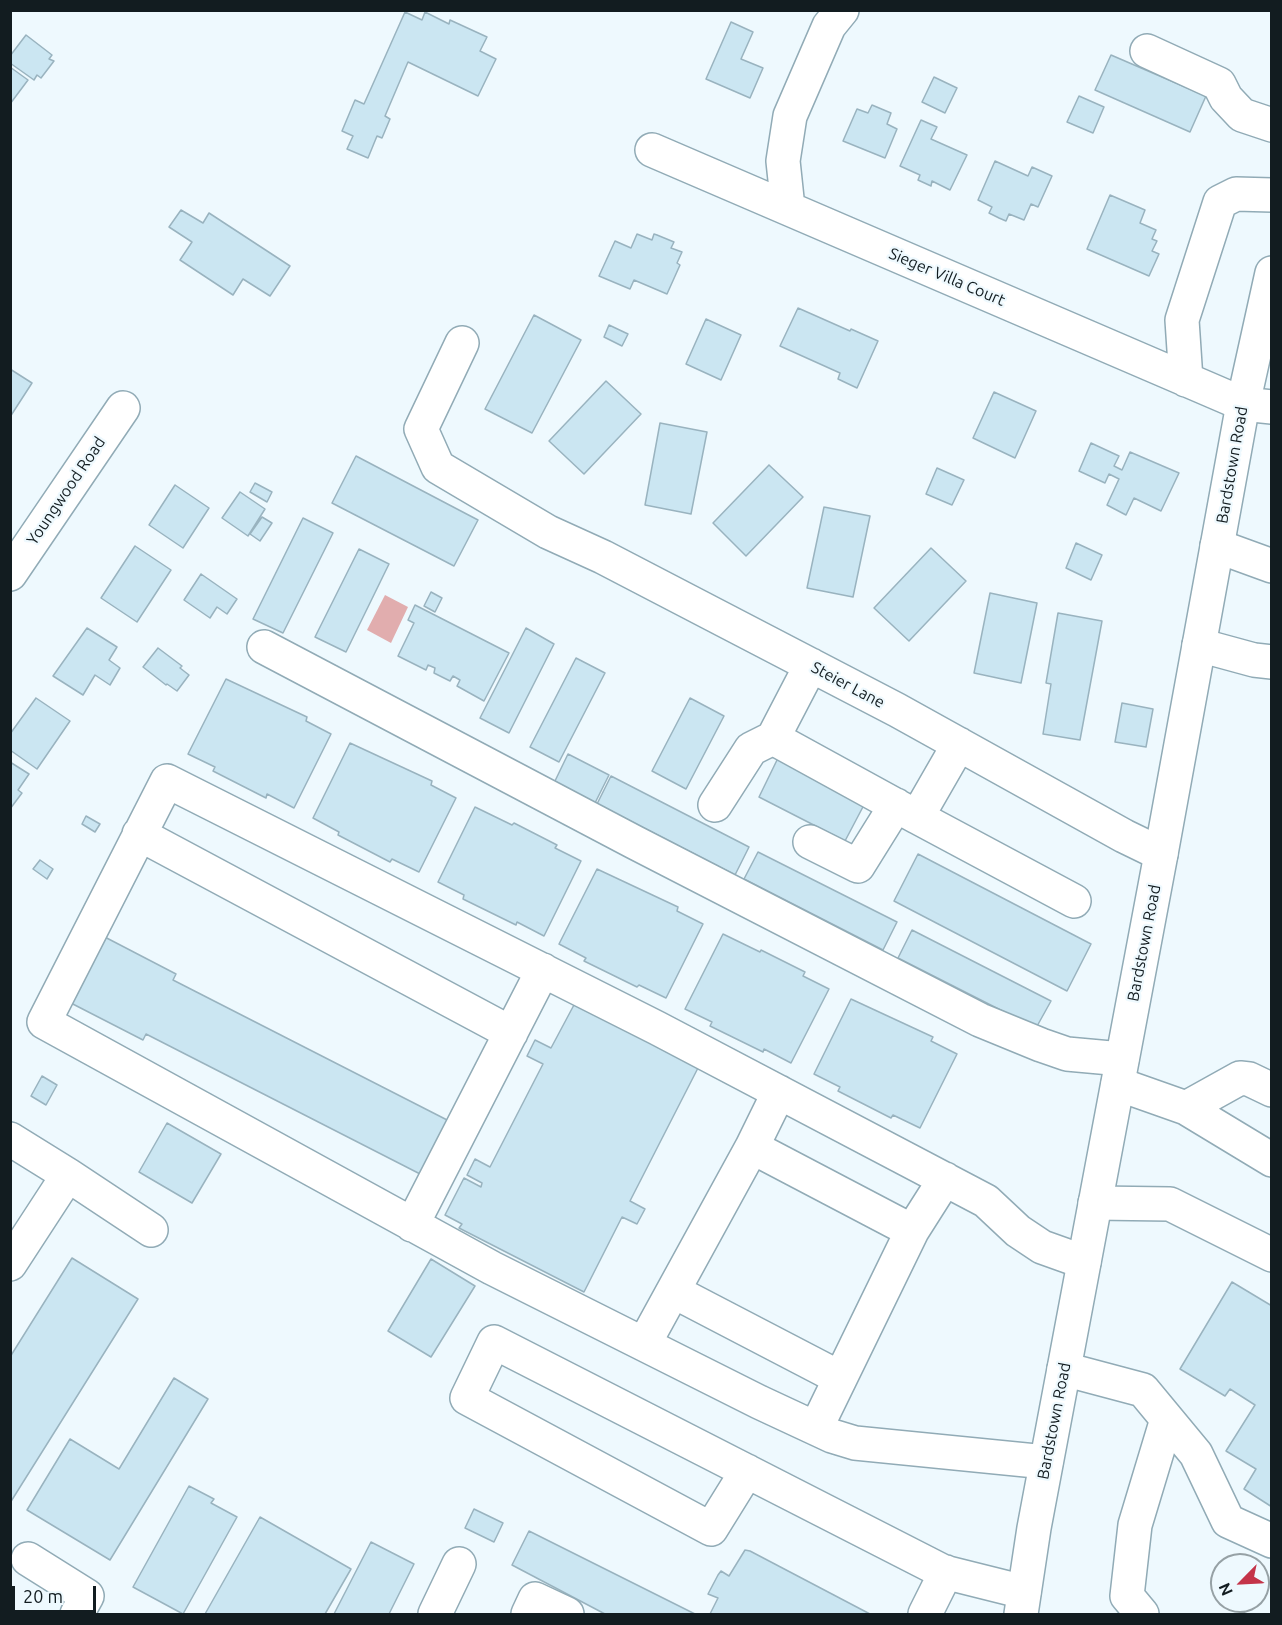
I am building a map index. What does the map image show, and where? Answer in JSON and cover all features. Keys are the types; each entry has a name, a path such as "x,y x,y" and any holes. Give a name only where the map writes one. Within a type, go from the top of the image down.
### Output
{"street":[{"path":"788,208 783,161 790,116 829,26 842,10"},
{"path":"1147,51 1219,84 1226,98 1242,116 1272,125"},
{"name":"Sieger Villa Court","path":"652,150 1186,380 1257,405"},
{"path":"1186,380 1182,320 1220,202 1236,194 1272,195"},
{"name":"Bardstown Road","path":"1022,1603 1046,1462 1217,546 1257,405 1272,273"},
{"name":"Steier Lane","path":"462,342 422,429 438,467 548,532 603,557 811,665 1161,854"},
{"name":"Youngwood Road","path":"10,574 123,408"},
{"path":"1217,546 1272,566"},
{"path":"1199,645 1254,660 1272,662"},
{"path":"264,647 634,842 980,1020 1041,1045 1120,1072 1186,1108 1272,1160"},
{"path":"715,805 751,749 773,738 811,665"},
{"path":"773,738 1074,901"},
{"path":"810,842 858,866 907,811 959,744"},
{"path":"1046,1462 855,1443 816,1428 492,1268 45,1022 167,781 543,970 986,1200 1018,1231 1042,1247 1084,1262"},
{"path":"139,834 511,1033"},
{"path":"412,1225 543,970"},
{"path":"1186,1108 1240,1078 1250,1079 1272,1090"},
{"path":"644,1344 752,1147 779,1092"},
{"path":"10,1139 152,1230"},
{"path":"752,1147 912,1231"},
{"path":"10,1264 68,1175"},
{"path":"816,1428 912,1231 945,1179"},
{"path":"1095,1203 1170,1204 1272,1255"},
{"path":"673,1291 840,1378"},
{"path":"747,1471 711,1529 467,1398 494,1342 946,1572 1022,1603"},
{"path":"1064,1368 1143,1390 1196,1454 1228,1521 1272,1541"},
{"path":"1142,1614 1127,1596 1135,1525 1167,1419"},
{"path":"28,1559 87,1596 77,1614"},
{"path":"435,1614 459,1564"},
{"path":"925,1614 946,1572"},
{"path":"528,1614 535,1599 567,1614"}],"shaded area":[{"path":"385,595 408,607 391,643 367,630"}],"building":[{"path":"405,12 422,20 425,12 449,24 450,20 487,37 480,51 496,59 478,96 408,62 385,116 390,119 382,138 377,136 368,158 347,149 353,136 342,131 355,100 364,104"},
{"path":"731,22 753,32 741,59 763,68 750,98 706,79"},
{"path":"26,35 52,55 49,59 54,61 41,78 37,75 34,80 10,63 10,56"},
{"path":"1111,55 1206,96 1190,132 1095,90"},
{"path":"10,67 28,80 10,104"},
{"path":"934,77 957,88 945,113 922,102"},
{"path":"1079,96 1104,107 1093,133 1067,122"},
{"path":"872,105 891,113 887,124 897,129 885,158 843,141 857,109 868,113"},
{"path":"921,120 937,127 931,139 967,155 950,190 932,181 931,186 918,180 920,175 900,166"},
{"path":"995,161 1028,176 1032,167 1052,176 1038,207 1031,204 1024,220 1009,214 1006,221 999,218 989,213 992,207 978,200"},
{"path":"1110,195 1145,210 1140,223 1156,230 1152,239 1157,241 1152,251 1159,254 1149,276 1087,249"},
{"path":"181,210 203,223 209,213 290,266 270,296 243,279 233,295 180,260 192,242 169,227"},
{"path":"637,234 652,240 654,234 657,235 674,242 671,248 682,252 677,263 680,265 667,294 634,280 630,289 599,276 615,241 631,248"},
{"path":"798,308 878,341 857,388 838,379 840,373 780,346"},
{"path":"534,315 581,340 532,433 485,409"},
{"path":"706,319 741,335 721,380 686,364"},
{"path":"609,325 628,334 622,346 604,337"},
{"path":"10,369 32,383 10,417"},
{"path":"606,381 641,414 584,474 549,441"},
{"path":"994,392 1036,411 1015,458 973,438"},
{"path":"660,423 707,432 691,514 645,505"},
{"path":"1091,443 1119,456 1114,466 1122,470 1130,452 1179,473 1161,511 1134,498 1126,515 1107,505 1119,479 1109,474 1105,483 1079,471"},
{"path":"356,456 478,520 454,566 332,503"},
{"path":"769,465 803,497 746,556 713,523"},
{"path":"937,468 964,480 952,505 926,494"},
{"path":"255,483 272,492 267,502 250,492"},
{"path":"175,485 209,508 183,548 149,525"},
{"path":"240,492 265,509 248,536 222,518"},
{"path":"824,507 870,516 853,597 807,588"},
{"path":"262,517 272,523 260,541 250,534"},
{"path":"303,518 333,533 283,633 253,619"},
{"path":"1076,543 1102,555 1091,580 1066,568"},
{"path":"135,546 171,570 137,622 101,598"},
{"path":"931,548 966,581 909,641 874,608"},
{"path":"359,549 389,564 346,652 315,637"},
{"path":"201,574 237,599 227,614 217,607 210,618 184,600"},
{"path":"431,592 442,598 435,612 424,606"},
{"path":"990,593 1037,603 1021,683 974,673"},
{"path":"415,605 509,653 484,701 457,686 460,680 453,676 450,681 434,673 435,668 428,665 426,670 398,656 414,623 408,620"},
{"path":"1058,613 1102,621 1080,740 1043,734 1051,684 1046,683"},
{"path":"87,628 117,647 109,660 120,668 110,685 95,675 83,695 53,676"},
{"path":"526,628 554,644 509,733 480,718"},
{"path":"158,648 182,666 180,668 189,675 177,691 143,667"},
{"path":"576,658 605,673 559,762 530,747"},
{"path":"226,679 307,717 306,721 331,734 294,808 267,794 266,798 213,771 215,767 188,754"},
{"path":"36,698 70,721 37,769 10,750 10,734"},
{"path":"690,698 724,716 686,789 652,771"},
{"path":"1122,703 1153,709 1146,747 1115,742"},
{"path":"350,743 432,781 431,785 456,798 419,872 392,859 390,862 338,835 339,832 313,818"},
{"path":"568,754 609,775 595,803 554,783"},
{"path":"778,758 865,803 845,841 759,797"},
{"path":"10,762 29,774 18,790 22,793 10,809"},
{"path":"611,776 749,847 735,875 597,804"},
{"path":"475,807 512,825 514,823 557,845 555,848 581,861 544,936 463,899 464,895 438,882"},
{"path":"86,816 100,824 95,832 82,824"},
{"path":"758,852 897,922 883,950 744,879"},
{"path":"918,854 1091,944 1067,991 894,901"},
{"path":"40,860 53,869 47,879 33,869"},
{"path":"597,869 678,907 677,911 703,924 666,998 639,985 637,987 584,961 586,958 559,944"},
{"path":"912,930 1051,1001 1036,1028 898,958"},
{"path":"99,934 176,974 173,980 453,1123 426,1177 146,1034 143,1040 65,1000"},
{"path":"723,934 805,972 803,976 829,989 791,1063 710,1026 712,1022 685,1009"},
{"path":"851,999 933,1037 931,1041 957,1054 920,1128 893,1115 891,1118 838,1091 840,1087 814,1074"},
{"path":"575,1003 699,1066 630,1201 645,1209 637,1224 622,1217 584,1292 459,1228 462,1224 445,1215 464,1178 481,1187 482,1183 467,1175 475,1159 490,1167 543,1064 527,1056 535,1040 551,1048"},
{"path":"42,1076 57,1085 46,1105 31,1096"},
{"path":"167,1123 221,1154 192,1203 139,1172"},
{"path":"72,1258 138,1299 10,1503 10,1357"},
{"path":"431,1259 475,1286 431,1357 388,1331"},
{"path":"1232,1282 1272,1306 1272,1507 1244,1489 1256,1469 1226,1451 1255,1405 1230,1389 1225,1396 1180,1369"},
{"path":"174,1378 208,1399 110,1560 27,1510 70,1439 119,1469"},
{"path":"189,1486 214,1499 211,1503 237,1517 183,1614 133,1587"},
{"path":"474,1509 503,1523 494,1542 465,1528"},
{"path":"260,1517 351,1569 325,1614 205,1614"},
{"path":"529,1531 695,1614 605,1614 512,1565"},
{"path":"371,1542 414,1564 389,1614 334,1614"},
{"path":"745,1550 870,1614 710,1614 718,1598 708,1594 718,1575 721,1571 729,1576"}]}
